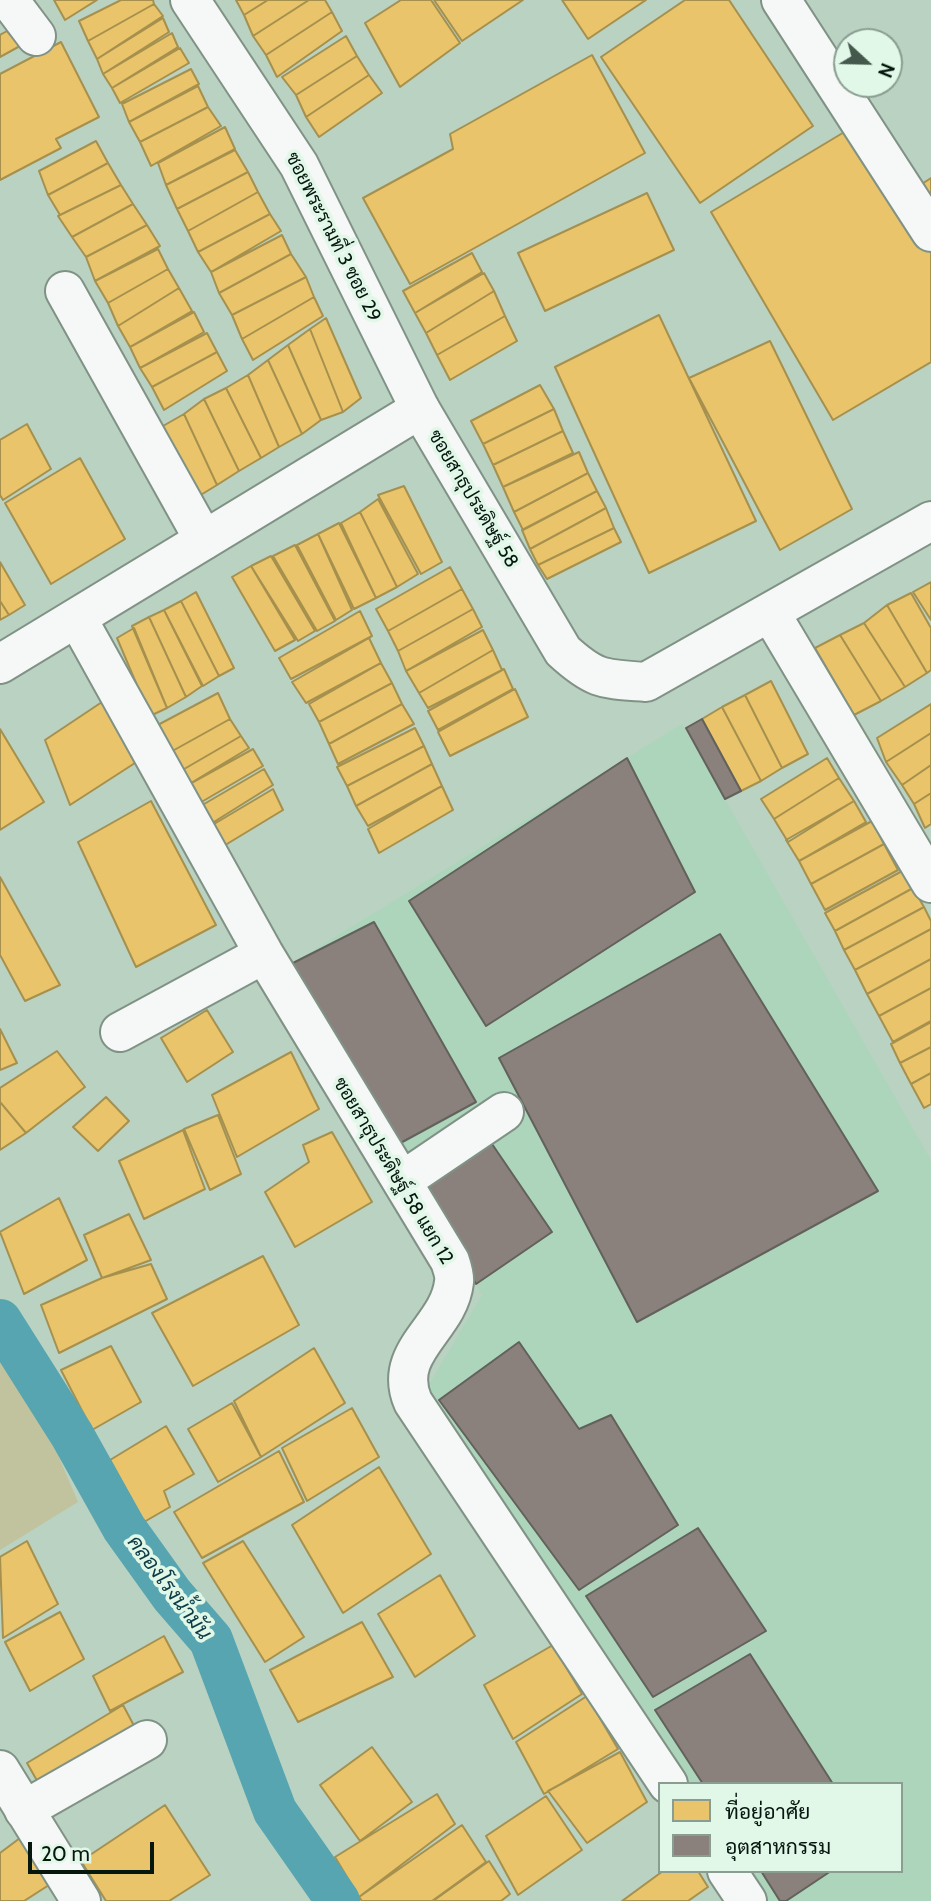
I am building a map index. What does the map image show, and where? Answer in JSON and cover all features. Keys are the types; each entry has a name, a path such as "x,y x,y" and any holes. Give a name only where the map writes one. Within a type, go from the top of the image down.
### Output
{"street":[{"path":"9,0 36,36"},
{"name":"ซอยพระรามที่ 3 ซอย 29","path":"190,0 299,165 420,409"},
{"path":"781,0 931,232"},
{"path":"65,291 204,540"},
{"name":"ซอยสาธุประดิษฐ์ 58","path":"0,664 420,409 564,651 588,674 646,682 771,614 931,521"},
{"path":"771,614 931,883"},
{"name":"ซอยสาธุประดิษฐ์ 58 แยก 12","path":"77,618 264,954 450,1261 454,1282 442,1312 408,1367 406,1386 413,1402 667,1782"},
{"path":"120,1032 264,954"},
{"path":"402,1181 504,1112"},
{"path":"24,1810 147,1740"},
{"path":"0,1770 81,1901"},
{"path":"728,1873 747,1901"}],"shaded area":[{"path":"682,724 931,1160 931,1901 748,1901 730,1873 903,1873 903,1782 672,1782 425,1391 482,1295 291,964"},
{"path":"0,1362 50,1436 78,1502 0,1550"}],"building: ที่อยู่อาศัย":[{"path":"54,0 97,0 65,20"},
{"path":"121,0 153,0 154,4 88,41 79,21"},
{"path":"236,0 268,0 244,15"},
{"path":"268,0 309,0 253,36 244,15"},
{"path":"309,0 325,0 332,12 266,55 253,36"},
{"path":"401,0 431,0 460,43 400,87 365,23"},
{"path":"434,0 523,0 462,41"},
{"path":"562,0 646,0 588,39"},
{"path":"685,0 729,0 813,126 700,203 601,57"},
{"path":"154,4 163,16 97,59 88,41"},
{"path":"332,12 342,31 277,77 266,55"},
{"path":"163,18 169,32 103,74 97,59"},
{"path":"7,31 20,46 0,57 0,35"},
{"path":"172,33 178,47 112,88 103,74"},
{"path":"346,36 357,56 296,95 282,77"},
{"path":"61,42 99,117 56,139 61,148 0,180 0,74"},
{"path":"180,48 189,63 120,103 112,88"},
{"path":"592,55 645,153 410,284 363,198 453,149 450,134"},
{"path":"357,56 369,75 306,117 296,95"},
{"path":"191,69 199,84 129,122 122,104"},
{"path":"369,75 382,93 319,137 306,117"},
{"path":"198,86 208,107 140,142 129,122"},
{"path":"208,107 221,126 151,166 140,142"},
{"path":"856,125 931,253 931,362 833,420 711,212"},
{"path":"225,127 235,149 166,185 158,163"},
{"path":"96,141 108,163 48,195 39,171"},
{"path":"235,150 248,172 177,209 166,185"},
{"path":"108,163 121,185 60,215 48,195"},
{"path":"248,172 258,192 188,231 177,209"},
{"path":"931,178 931,210 917,187"},
{"path":"121,185 133,204 72,237 58,216"},
{"path":"258,192 270,214 198,252 188,231"},
{"path":"647,193 674,250 545,311 518,253"},
{"path":"133,204 147,225 86,257 72,237"},
{"path":"270,214 281,231 211,272 198,252"},
{"path":"147,225 160,246 95,281 86,257"},
{"path":"282,235 291,254 219,293 211,272"},
{"path":"158,249 168,269 108,303 95,281"},
{"path":"472,253 482,272 415,313 403,291"},
{"path":"291,254 306,277 232,315 219,293"},
{"path":"168,269 179,288 118,326 108,303"},
{"path":"484,273 494,291 426,333 415,313"},
{"path":"306,277 314,297 242,339 232,315"},
{"path":"179,288 192,311 130,347 118,326"},
{"path":"494,291 505,316 437,355 426,333"},
{"path":"314,297 323,316 253,360 242,339"},
{"path":"194,312 204,332 140,368 130,347"},
{"path":"659,315 756,521 649,573 555,367"},
{"path":"505,316 517,341 450,380 437,355"},
{"path":"326,318 361,398 343,412 310,329"},
{"path":"310,329 343,412 321,420 288,345"},
{"path":"207,333 217,352 152,387 140,368"},
{"path":"770,341 852,509 780,550 689,378"},
{"path":"288,345 321,420 302,434 268,360"},
{"path":"217,352 227,371 164,410 152,387"},
{"path":"268,360 302,434 279,447 248,375"},
{"path":"248,375 279,447 261,458 226,388"},
{"path":"540,385 554,409 483,444 471,421"},
{"path":"226,388 261,458 239,471 204,399"},
{"path":"204,399 239,471 217,485 184,414"},
{"path":"554,409 563,431 493,465 483,444"},
{"path":"184,414 217,485 199,496 163,426"},
{"path":"27,424 51,469 3,500 0,495 0,440"},
{"path":"563,431 573,453 503,487 493,465"},
{"path":"579,452 588,473 514,512 503,487"},
{"path":"80,458 125,539 51,584 5,503"},
{"path":"588,473 597,491 523,530 514,512"},
{"path":"404,486 442,562 421,574 378,495"},
{"path":"597,491 606,508 530,549 522,530"},
{"path":"378,499 418,574 397,587 360,512"},
{"path":"606,508 614,528 538,565 530,549"},
{"path":"360,512 397,587 376,598 341,523"},
{"path":"339,523 376,598 354,609 318,534"},
{"path":"614,528 621,542 547,579 538,565"},
{"path":"318,534 352,610 336,620 297,545"},
{"path":"295,545 335,621 317,631 273,556"},
{"path":"271,556 315,631 298,641 251,566"},
{"path":"0,562 25,605 9,615 0,601"},
{"path":"251,566 295,640 275,651 232,577"},
{"path":"450,567 462,589 388,631 376,609"},
{"path":"931,582 931,620 913,592"},
{"path":"462,589 473,609 398,651 388,631"},
{"path":"196,592 234,668 219,676 181,601"},
{"path":"911,593 931,628 931,670 927,673 887,605"},
{"path":"0,601 9,615 0,620"},
{"path":"181,601 219,676 203,686 164,610"},
{"path":"887,605 927,673 905,687 864,623"},
{"path":"473,609 482,627 406,671 398,651"},
{"path":"164,610 202,686 186,697 149,617"},
{"path":"360,611 372,636 291,679 279,658"},
{"path":"149,617 186,697 167,708 132,626"},
{"path":"864,623 905,687 881,701 840,635"},
{"path":"134,628 167,708 150,716 117,638"},
{"path":"483,630 493,650 419,693 406,671"},
{"path":"840,635 881,701 854,715 815,648"},
{"path":"369,638 381,663 306,703 292,682"},
{"path":"493,650 502,670 428,708 419,693"},
{"path":"381,663 392,683 319,722 309,704"},
{"path":"504,669 513,689 438,730 428,711"},
{"path":"771,681 808,754 782,768 745,695"},
{"path":"392,683 402,704 329,744 319,722"},
{"path":"515,689 528,717 450,756 438,732"},
{"path":"218,693 230,719 167,754 154,727"},
{"path":"745,695 782,768 761,781 722,707"},
{"path":"105,700 135,763 70,805 45,740"},
{"path":"402,704 414,724 338,764 329,744"},
{"path":"931,704 931,733 886,762 877,738"},
{"path":"722,707 761,781 741,791 702,719"},
{"path":"230,719 241,736 179,772 167,754"},
{"path":"415,728 424,746 347,786 337,767"},
{"path":"0,729 44,802 0,830"},
{"path":"931,733 931,765 902,785 886,762"},
{"path":"241,736 249,748 186,786 179,772"},
{"path":"424,746 432,764 356,806 347,786"},
{"path":"253,749 263,766 198,804 186,786"},
{"path":"827,758 839,778 774,819 761,799"},
{"path":"432,764 442,786 368,826 356,806"},
{"path":"931,765 931,793 914,804 902,785"},
{"path":"264,769 273,785 209,825 199,807"},
{"path":"839,778 854,801 788,842 774,819"},
{"path":"442,786 453,810 379,853 368,829"},
{"path":"273,789 283,810 222,847 209,827"},
{"path":"931,793 931,824 925,828 914,804"},
{"path":"151,801 216,925 136,967 78,842"},
{"path":"854,801 866,822 799,861 786,840"},
{"path":"872,821 884,844 811,884 799,861"},
{"path":"884,844 898,870 825,910 811,884"},
{"path":"904,870 913,888 835,931 825,913"},
{"path":"0,877 60,985 25,1001 0,955"},
{"path":"913,888 924,907 844,950 835,931"},
{"path":"924,907 931,921 931,929 855,970 844,950"},
{"path":"931,929 931,959 867,994 855,970"},
{"path":"931,959 931,988 879,1016 867,994"},
{"path":"931,988 931,1021 893,1042 879,1016"},
{"path":"207,1010 233,1052 187,1082 161,1038"},
{"path":"931,1022 931,1047 900,1063 891,1044"},
{"path":"0,1029 17,1063 0,1070"},
{"path":"931,1047 931,1073 911,1084 900,1063"},
{"path":"57,1051 85,1087 26,1133 0,1102 0,1088"},
{"path":"291,1052 319,1109 237,1157 212,1095"},
{"path":"931,1073 931,1104 924,1108 911,1084"},
{"path":"106,1097 129,1121 98,1151 73,1127"},
{"path":"0,1102 26,1133 0,1150"},
{"path":"218,1115 241,1174 210,1190 184,1129"},
{"path":"183,1130 205,1189 144,1219 119,1161"},
{"path":"332,1132 372,1202 295,1247 265,1192 309,1162 303,1145"},
{"path":"59,1198 87,1260 24,1294 0,1232"},
{"path":"129,1214 151,1260 102,1278 84,1235"},
{"path":"263,1256 299,1325 193,1386 152,1313"},
{"path":"151,1264 167,1299 59,1353 41,1305 102,1278"},
{"path":"111,1346 141,1402 92,1430 61,1370"},
{"path":"314,1348 345,1403 261,1457 234,1401"},
{"path":"232,1403 261,1457 218,1482 188,1429"},
{"path":"352,1408 379,1457 307,1501 282,1448"},
{"path":"166,1426 194,1474 164,1491 170,1507 144,1522 110,1460"},
{"path":"279,1451 304,1502 202,1558 174,1512"},
{"path":"379,1467 431,1554 343,1613 292,1525"},
{"path":"27,1541 58,1604 3,1638 0,1557"},
{"path":"243,1541 304,1637 265,1662 203,1563"},
{"path":"440,1575 475,1636 415,1677 378,1614"},
{"path":"60,1612 84,1659 30,1691 5,1642"},
{"path":"362,1622 393,1677 298,1722 270,1670"},
{"path":"164,1636 183,1672 110,1711 93,1676"},
{"path":"553,1645 582,1694 513,1739 484,1685"},
{"path":"587,1696 618,1749 544,1794 516,1742"},
{"path":"123,1705 140,1737 44,1793 27,1763"},
{"path":"372,1747 412,1802 360,1841 320,1785"},
{"path":"620,1752 647,1802 587,1843 548,1791"},
{"path":"437,1794 455,1824 359,1897 335,1857"},
{"path":"546,1796 582,1850 518,1895 486,1836"},
{"path":"165,1805 210,1875 169,1901 106,1901 81,1861"},
{"path":"462,1825 486,1862 432,1901 362,1901 359,1897"},
{"path":"20,1838 49,1885 24,1901 0,1901 0,1853"},
{"path":"489,1861 510,1894 501,1901 433,1901"},
{"path":"660,1873 699,1873 708,1887 688,1901 622,1901"}],"building: อุตสาหกรรม":[{"path":"702,719 741,791 725,799 686,728"},
{"path":"627,758 695,892 486,1026 409,901"},
{"path":"374,922 476,1102 395,1146 291,964"},
{"path":"720,934 878,1191 637,1322 499,1058"},
{"path":"475,1119 552,1232 476,1284 402,1156"},
{"path":"519,1342 579,1429 611,1415 678,1525 579,1590 439,1400"},
{"path":"698,1528 766,1631 653,1697 586,1596"},
{"path":"750,1654 832,1782 702,1782 655,1710"},
{"path":"762,1873 828,1873 786,1901 780,1901"}],"waterway":[{"name":"คลองโรงน้ำมัน","path":"0,1321 72,1435 124,1528 172,1595 211,1640 275,1811 338,1901"}]}
